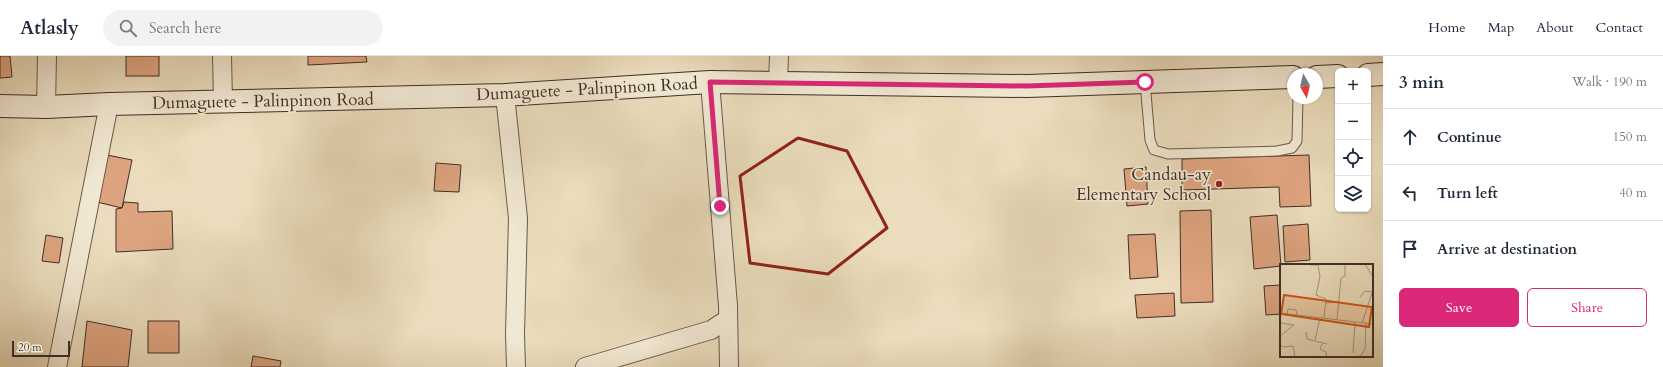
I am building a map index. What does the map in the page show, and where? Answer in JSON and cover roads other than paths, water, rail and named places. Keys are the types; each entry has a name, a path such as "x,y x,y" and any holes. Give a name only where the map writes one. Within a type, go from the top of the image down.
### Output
{"main road":[{"path":"1371,75 1383,74"},
{"path":"1323,77 1335,76"},
{"name":"Dumaguete - Palinpinon Road","path":"0,106 46,107 223,101 505,95 710,82 1027,86 1287,77"}],"street":[{"path":"46,107 47,56"},
{"path":"222,56 223,101"},
{"path":"778,83 779,56"},
{"path":"710,82 728,318 728,367"},
{"path":"505,95 518,218 515,334 516,367"},
{"path":"57,367 109,104"},
{"path":"585,367 711,330 728,318"}],"lane":[{"path":"1145,82 1150,140 1154,150 1168,154 1277,151 1292,148 1297,141 1298,104"}],"place":[{"name":"Candau-ay Elementary School","path":"1219,184"}]}
